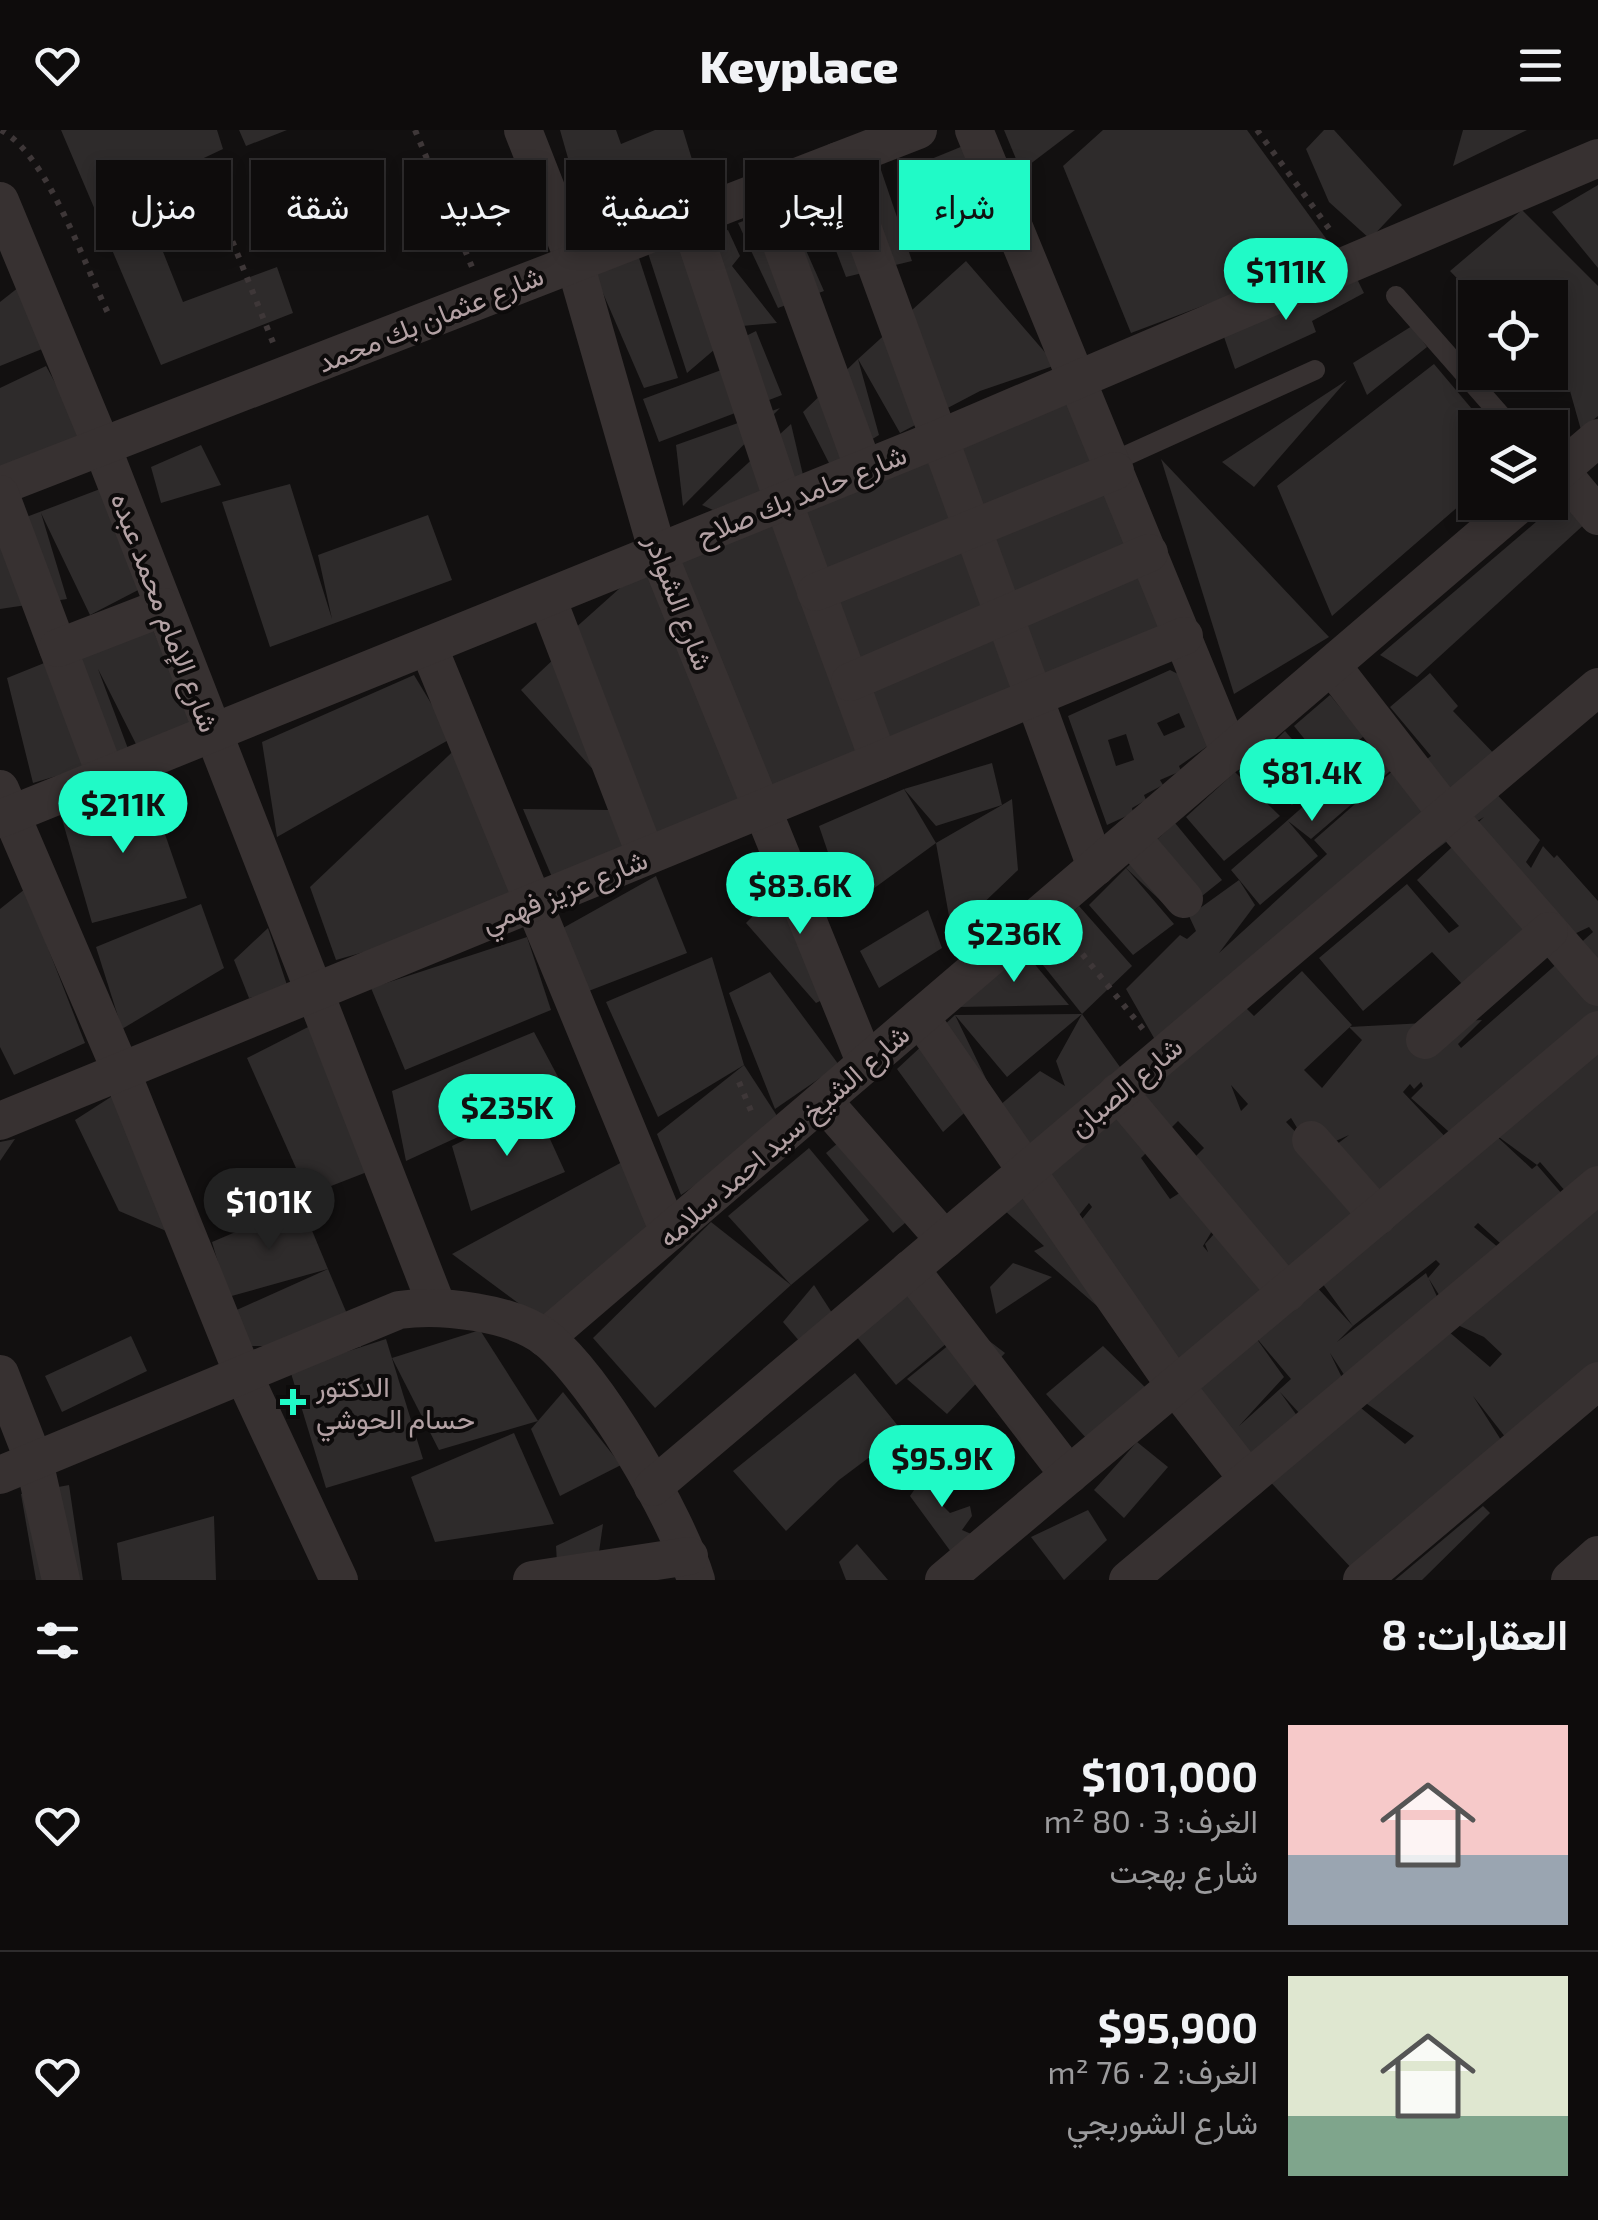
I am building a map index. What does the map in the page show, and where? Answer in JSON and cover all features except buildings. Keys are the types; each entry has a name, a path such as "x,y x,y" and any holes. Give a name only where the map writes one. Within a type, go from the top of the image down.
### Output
{"street":[{"name":"شارع الشوادر","path":"523,130 574,260 658,553 866,1064"},
{"name":"شارع عثمان بك محمد","path":"841,160 918,130"},
{"path":"974,130 1230,753"},
{"name":"شارع حامد بك صلاح","path":"3,808 106,776 938,439 1598,158"},
{"name":"شارع الإمام محمد عبده","path":"0,201 102,447 436,1304"},
{"name":"شارع عثمان بك محمد","path":"0,486 602,250"},
{"path":"699,250 782,501 878,761"},
{"path":"784,250 864,469"},
{"path":"870,250 1096,867"},
{"path":"1568,462 1598,438"},
{"path":"816,592 1113,466"},
{"path":"1568,488 1598,516"},
{"path":"0,494 106,776"},
{"name":"شارع الشيخ سيد احمد سلامه","path":"546,1338 1501,520"},
{"path":"850,682 1150,554"},
{"path":"547,598 646,856"},
{"path":"58,648 164,608"},
{"name":"شارع عزيز فهمي","path":"0,1120 1184,636"},
{"path":"428,646 669,1232"},
{"path":"1332,666 1448,814 1598,987"},
{"name":"شارع الصبان","path":"654,1488 1598,687"},
{"path":"3,808 122,1070 244,1374 339,1580"},
{"path":"1131,837 1184,899"},
{"path":"1424,1040 1549,931"},
{"path":"920,1017 1176,1387 1248,1479"},
{"path":"944,1580 1598,1030"},
{"path":"1118,1092 1287,1293"},
{"path":"824,1102 945,1240"},
{"path":"1311,1140 1378,1216"},
{"path":"1128,1580 1598,1185"},
{"path":"910,1269 1069,1475"},
{"path":"17,1468 399,1310 436,1304 494,1318 546,1338 612,1421 654,1488 692,1568 532,1580"},
{"path":"0,1374 17,1468 61,1580"},
{"path":"1362,1580 1598,1381"},
{"path":"1570,1580 1598,1555"}],"lane":[{"path":"1396,296 1496,410"},
{"path":"1113,466 1315,370"}],"path":[{"path":"1,130 17,139 42,176 108,313"},
{"path":"415,130 485,298"},
{"path":"1257,130 1354,263"},
{"path":"231,238 286,376"},
{"path":"1046,910 1164,1054"}],"place":[{"name":"الدكتور حسام الحوشي","path":"293,1402"}]}
